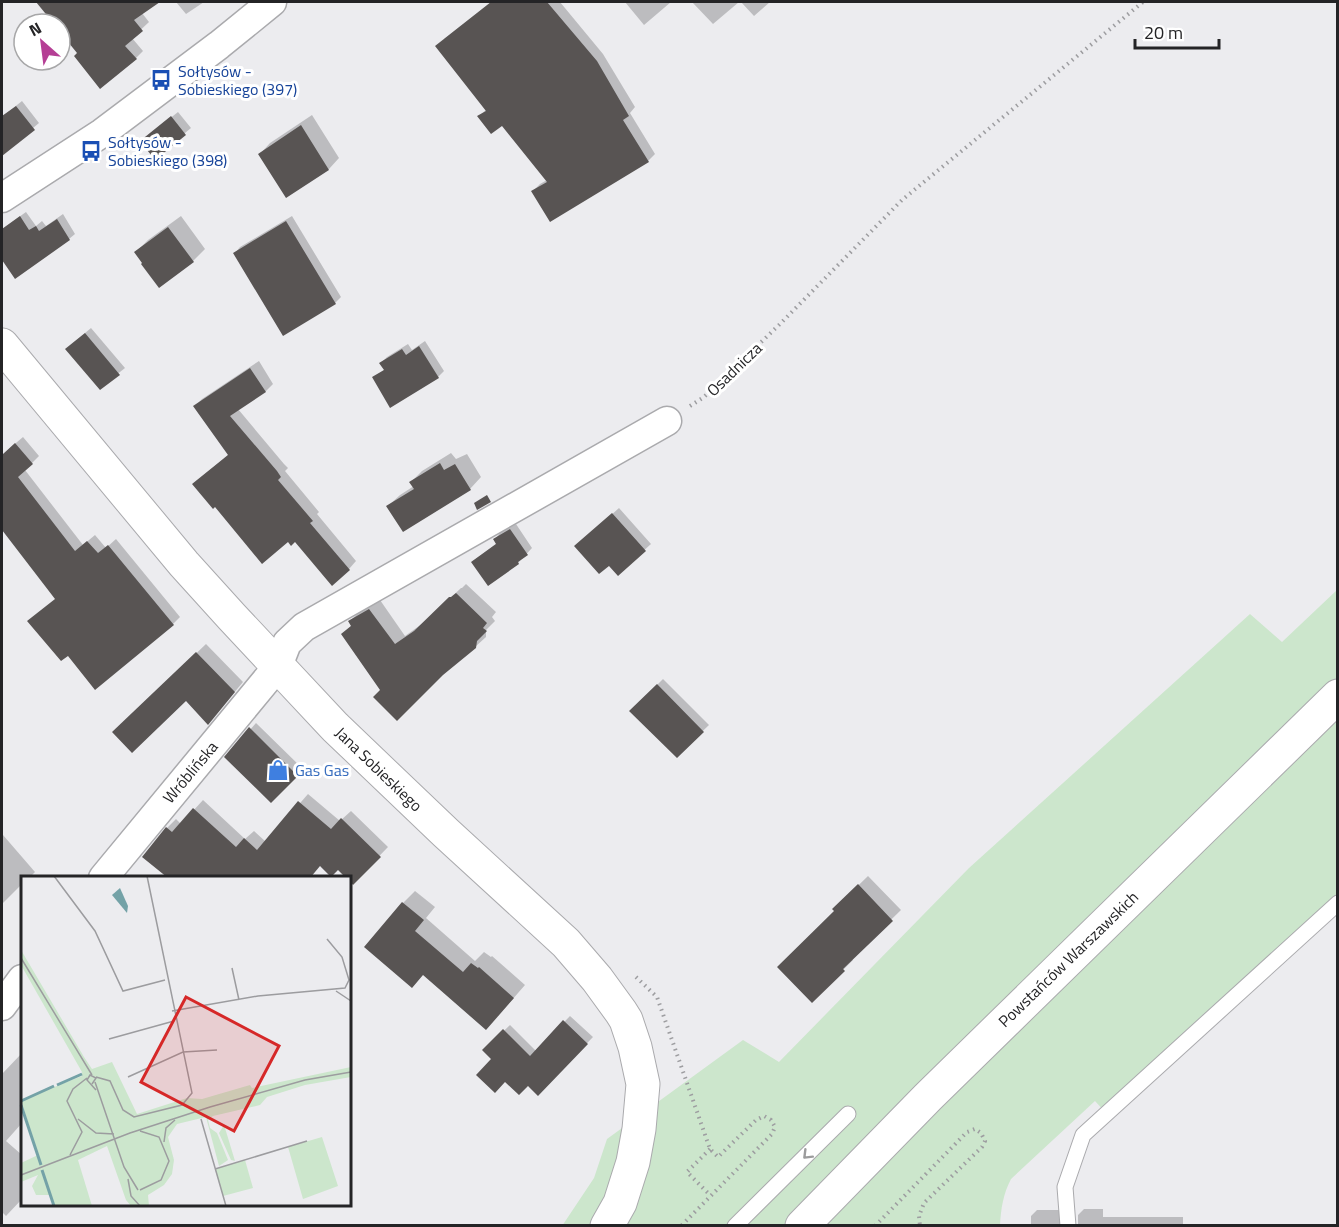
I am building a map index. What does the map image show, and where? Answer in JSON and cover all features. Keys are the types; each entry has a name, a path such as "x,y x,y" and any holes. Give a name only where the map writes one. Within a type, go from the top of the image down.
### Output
{"street":[{"path":"2,198 102,133 272,2"},
{"name":"Jana Sobieskiego","path":"2,345 184,564 278,666 335,727 566,943 597,979 621,1012 635,1047 643,1084 633,1162 620,1203 607,1226"},
{"path":"278,666 287,643 304,627 667,422"},
{"name":"Wróblińska","path":"105,876 278,666"},
{"name":"Powstańców Warszawskich","path":"802,1226 928,1097 1338,696"},
{"path":"2,1006 21,980"}],"lane":[{"path":"1068,1226 1065,1187 1083,1135 1338,903"},
{"path":"735,1226 848,1114"}],"path":[{"name":"Osadnicza","path":"667,422 704,397 780,324 902,200 1143,2"},
{"path":"657,997 710,1149 718,1157 756,1120 764,1116 771,1120 775,1127 772,1134 681,1226"},
{"path":"875,1226 967,1132 975,1129 981,1133 985,1141 982,1147 924,1203 919,1216 920,1226"},
{"path":"710,1149 687,1172 710,1195"}],"green space":[{"path":"1337,590 1337,903 1107,1114 1095,1101 1011,1179 1003,1202 1000,1225 562,1226 594,1178 607,1139 743,1040 779,1062 969,868 1250,614 1282,642"}],"building":[{"path":"36,2 160,2 134,20 143,31 125,46 137,59 100,89 74,56 77,53 72,47 72,12 44,12"},
{"path":"491,2 547,2 597,61 629,116 623,120 649,162 550,222 531,191 547,182 502,126 491,134 477,116 486,111 435,46"},
{"path":"16,106 35,130 2,156 2,116"},
{"path":"171,116 186,135 155,160 140,141"},
{"path":"301,125 329,170 286,198 258,154"},
{"path":"20,216 29,230 36,226 39,231 57,219 70,240 15,279 2,260 2,229"},
{"path":"286,221 336,304 283,336 233,253"},
{"path":"168,227 194,262 159,288 134,252"},
{"path":"85,333 120,375 100,390 65,349"},
{"path":"419,346 439,378 390,408 372,377 384,370 379,363 402,349 406,355"},
{"path":"250,368 266,392 230,416 277,471 281,477 278,480 313,521 310,523 350,570 332,586 295,542 291,546 288,542 262,564 215,507 213,509 192,484 228,455 193,406"},
{"path":"15,443 33,464 18,477 75,551 87,541 98,553 108,545 174,625 95,690 68,656 61,661 27,621 55,599 2,530 2,455"},
{"path":"440,463 444,470 455,464 471,490 403,532 386,506 414,489 409,482"},
{"path":"487,495 491,502 477,510 474,503"},
{"path":"612,513 646,551 618,576 609,566 599,574 574,546"},
{"path":"510,529 528,555 488,586 471,562 496,544 493,539"},
{"path":"456,593 487,623 483,628 487,631 477,641 476,648 443,675 397,721 373,697 380,690 341,634 351,626 348,621 369,609 395,644 414,631"},
{"path":"196,652 235,692 208,725 186,701 132,753 112,732"},
{"path":"657,684 704,732 677,758 629,711"},
{"path":"249,727 298,776 271,803 224,757"},
{"path":"298,801 331,829 341,818 381,857 353,885 351,876 344,876 338,870 330,876 320,866 312,876 166,876 142,857 166,827 172,832 193,808 236,847 244,838 257,850"},
{"path":"858,884 893,921 843,969 845,971 812,1003 777,967"},
{"path":"402,902 424,920 415,931 463,972 471,963 479,967 514,998 486,1030 423,975 412,988 364,947"},
{"path":"563,1020 588,1044 538,1096 528,1086 519,1095 505,1082 495,1093 476,1075 491,1059 482,1050 503,1029 530,1056"}],"place":[{"name":"Sołtysów - Sobieskiego (397)","path":"161,80"},
{"name":"Sołtysów - Sobieskiego (398)","path":"91,151"},
{"name":"Gas Gas","path":"278,770"}]}
